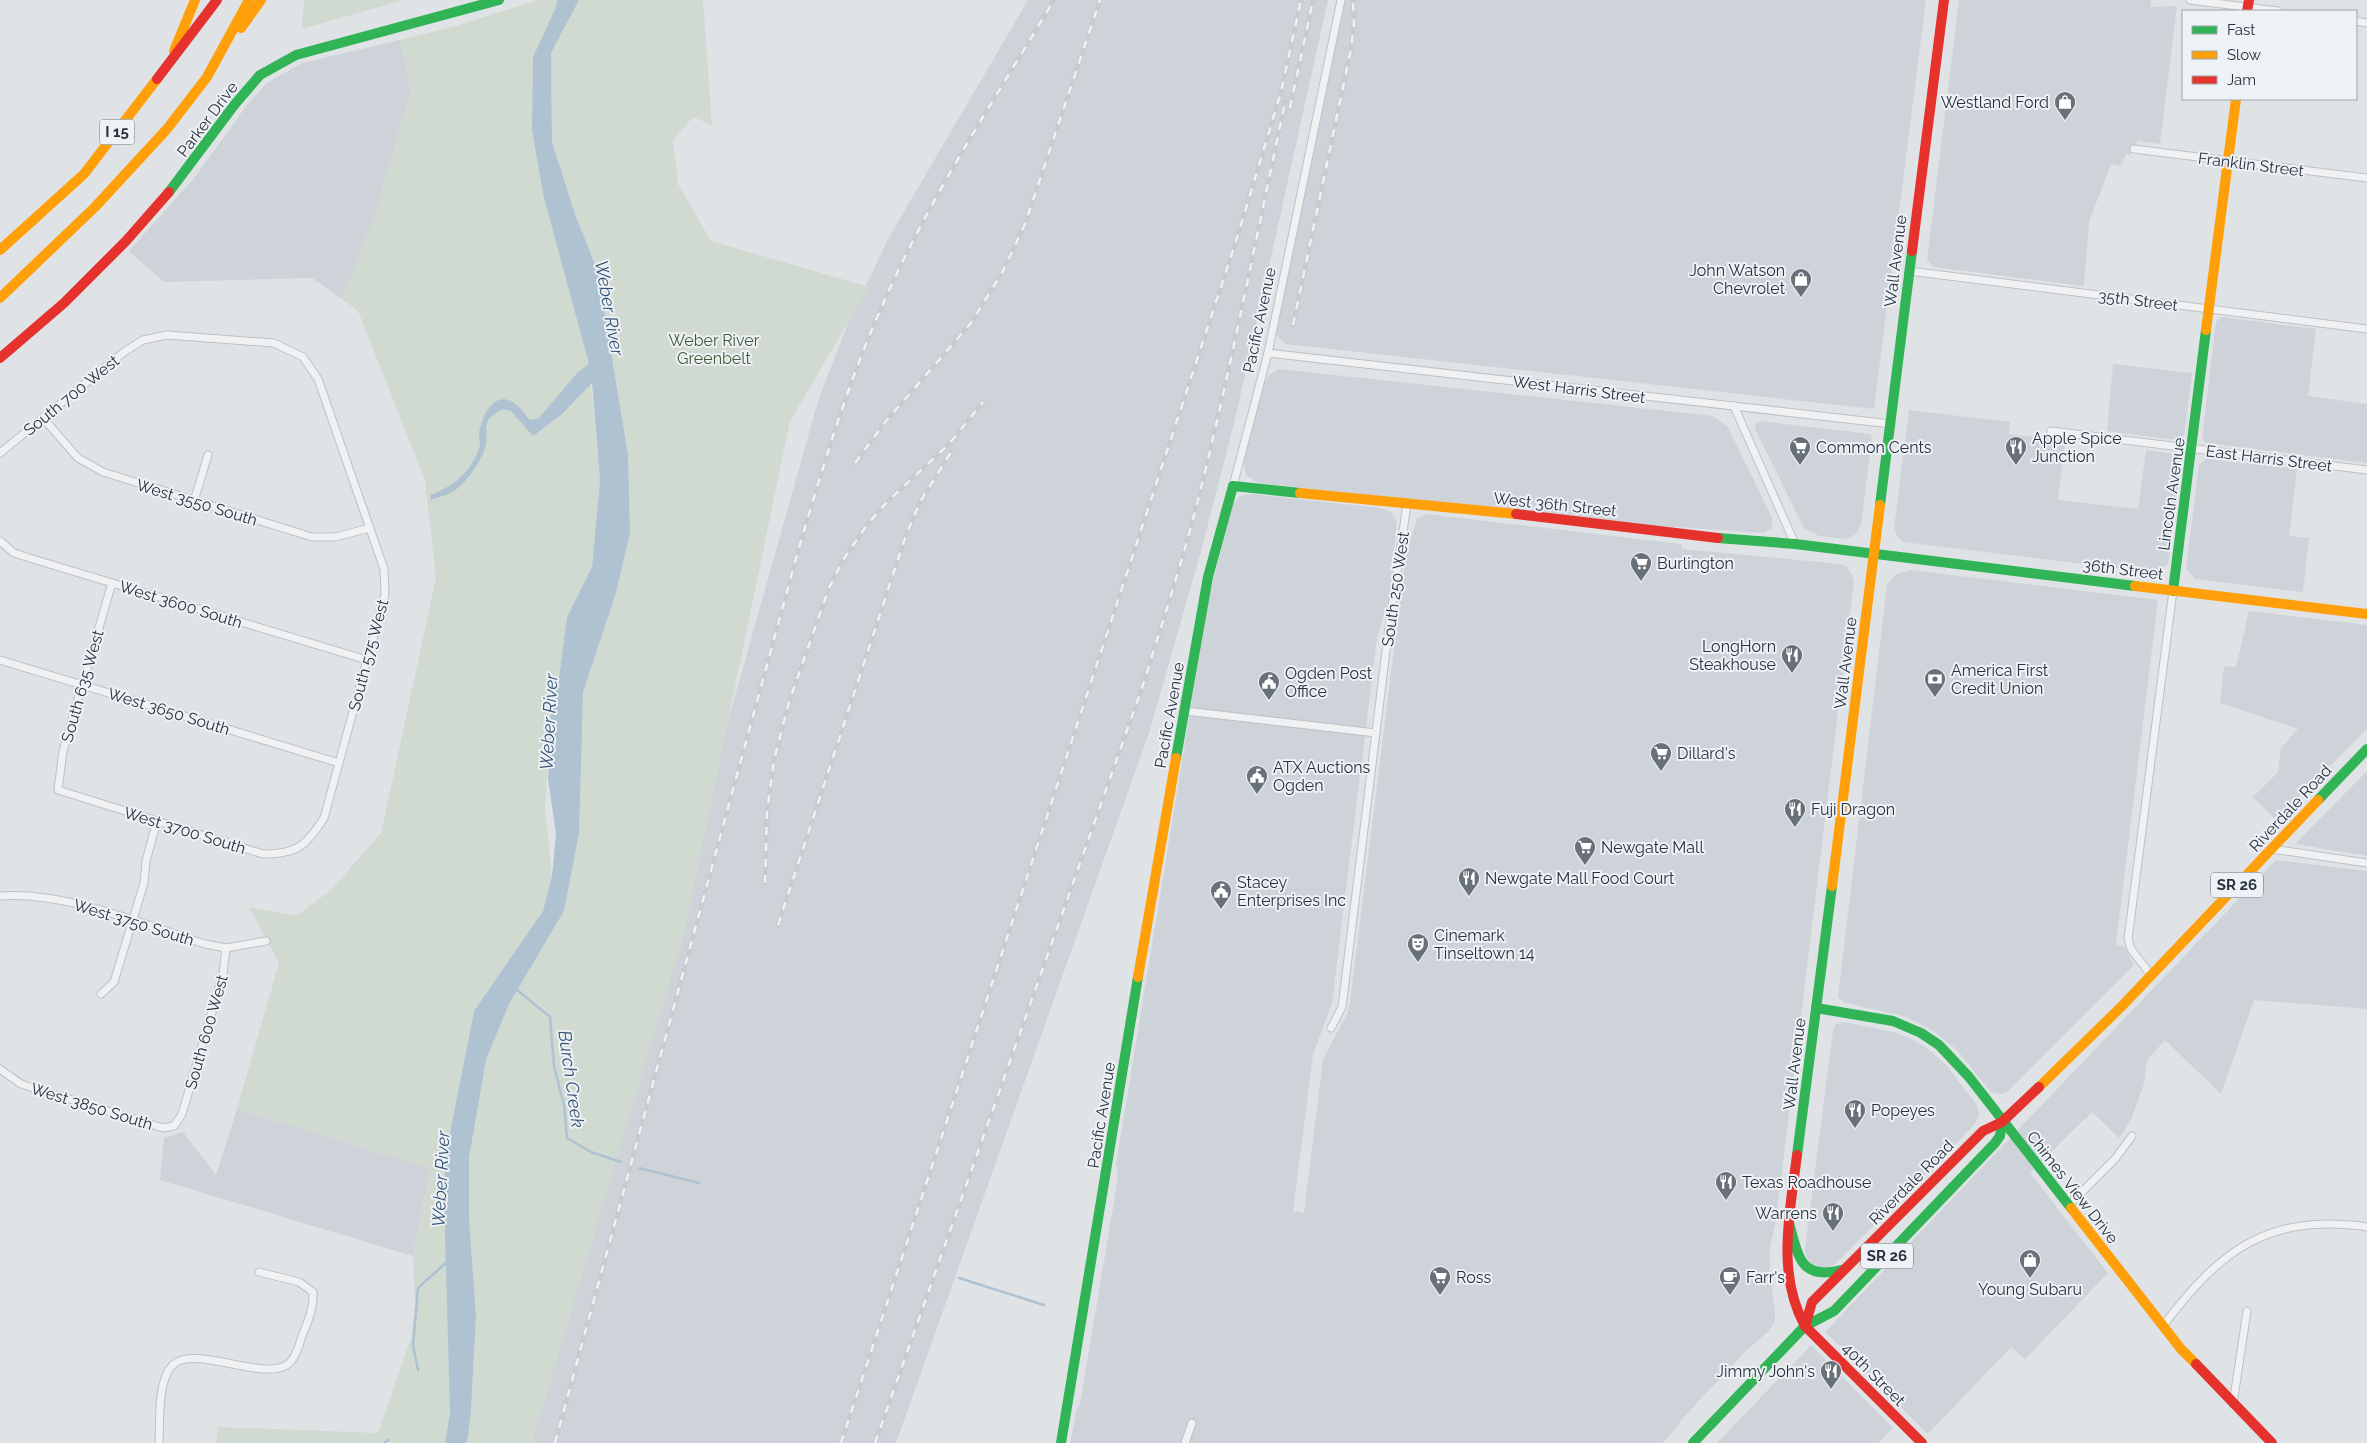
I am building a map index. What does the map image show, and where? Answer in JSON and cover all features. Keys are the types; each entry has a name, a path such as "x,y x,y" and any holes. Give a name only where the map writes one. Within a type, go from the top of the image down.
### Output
{"main road":[{"path":"167,66 194,0"},
{"name":"I 15","path":"0,250 84,174 217,0"},
{"name":"I 15","path":"0,298 95,207 167,129 206,77 249,0"},
{"path":"206,77 261,0"},
{"name":"Parker Drive","path":"0,358 64,303 126,241 183,176 235,104 260,74 296,55 499,0"},
{"name":"Wall Avenue","path":"1805,1326 1797,1313 1790,1295 1787,1266 1789,1223 1944,0"},
{"name":"Lincoln Avenue","path":"2173,590 2236,100"},
{"name":"West 36th Street","path":"1232,486 1689,536 1796,544 1874,554"},
{"name":"Pacific Avenue","path":"1061,1443 1208,577 1232,486"},
{"name":"36th Street","path":"1874,554 2367,614"},
{"name":"Riverdale Road","path":"1805,1326 1812,1302 1983,1131 2002,1122 2122,1006 2367,749"},
{"name":"Chimes View Drive","path":"1816,1008 1899,1023 1922,1033 1947,1053 1969,1077 2002,1122 2192,1362 2272,1443"},
{"name":"Riverdale Road","path":"1805,1326 1834,1311 1940,1198 1995,1143 2000,1136 2002,1122"},
{"path":"1789,1223 1798,1254 1810,1271 1823,1275 1845,1269"},
{"name":"SR 26","path":"1693,1443 1805,1326"},
{"name":"40th Street","path":"1805,1326 1922,1443"}],"street":[{"name":"Pacific Avenue","path":"1232,486 1268,353 1341,0"},
{"path":"2190,0 2272,10"},
{"name":"Franklin Street","path":"2134,148 2229,162 2367,178"},
{"name":"35th Street","path":"1909,271 2367,329"},
{"name":"South 700 West","path":"0,453 124,352 143,340 167,335 274,342 303,357"},
{"name":"West Harris Street","path":"1268,353 1891,424"},
{"name":"South 575 West","path":"303,357 318,379 370,528 384,569 385,594 324,818 310,840"},
{"path":"1734,406 1796,544"},
{"name":"West 3550 South","path":"43,418 78,458 102,472 312,537 335,538 370,528"},
{"name":"East Harris Street","path":"2051,431 2367,470"},
{"path":"194,501 208,456"},
{"name":"South 250 West","path":"1330,1028 1342,1007 1407,504"},
{"name":"West 3600 South","path":"0,540 14,553 367,660"},
{"name":"South 635 West","path":"58,790 63,751 112,583"},
{"name":"Lincoln Avenue","path":"2151,975 2132,949 2128,939 2173,590"},
{"name":"West 3650 South","path":"0,660 339,763"},
{"path":"1185,711 1376,733"},
{"name":"West 3700 South","path":"58,790 263,854 285,854 310,840"},
{"path":"102,994 114,982 144,882 146,861 157,821"},
{"path":"2272,849 2367,864"},
{"name":"West 3750 South","path":"0,896 21,894 63,900 226,948 266,941"},
{"name":"South 600 West","path":"182,1114 223,974 226,948"},
{"name":"West 3850 South","path":"0,1069 21,1084 163,1128 174,1126 182,1114"},
{"path":"2069,1205 2115,1159 2132,1136"},
{"path":"2163,1326 2204,1276 2225,1257 2251,1241 2308,1223 2341,1223 2367,1227"},
{"path":"159,1443 163,1380 173,1364 189,1358 272,1369 287,1365 297,1352 314,1306 313,1292 299,1282 259,1272"},
{"path":"2233,1404 2247,1310"},
{"path":"1185,1443 1192,1423"}],"shaded area":[{"path":"1028,0 1328,0 1235,420 1200,555 1149,733 896,1443 525,1443 818,401 846,328 888,239"},
{"path":"1344,0 1926,0 1874,409 1286,344 1278,337 1276,329"},
{"path":"1959,0 2151,0 2151,7 2177,6 2160,144 2138,141 2130,155 2126,154 2121,166 2111,164 2089,222 2084,286 1934,267 1927,260"},
{"path":"400,40 411,90 375,222 342,299 312,278 164,282 129,251 195,177 247,105 267,83 302,63"},
{"path":"2221,317 2316,329 2308,396 2367,404 2367,463 2206,443 2202,438 2216,322"},
{"path":"2113,364 2192,373 2184,436 2177,440 2107,431"},
{"path":"1279,369 1713,416 1728,427 1772,518 1772,528 1764,533 1678,527 1665,528 1258,483 1246,475 1243,460 1264,383 1270,374"},
{"path":"1909,410 2010,422 2009,434 2065,441 2058,500 2138,509 2146,450 2176,454 2181,460 2168,564 2156,573 1903,542 1897,536 1894,528"},
{"path":"1760,421 1870,434 1872,438 1861,525 1855,535 1845,539 1819,536 1804,528 1755,429 1755,424"},
{"path":"2207,458 2297,469 2289,536 2309,538 2303,592 2195,579 2186,568 2199,465"},
{"path":"1251,494 1381,508 1391,512 1397,522 1389,598 1377,638 1332,1003 1313,1055 1293,1211 1304,1213 1323,1059 1346,1016 1350,1003 1405,560 1417,518 1427,514 1681,544 1682,549 1840,564 1846,566 1852,575 1854,582 1776,1220 1770,1248 1770,1275 1775,1322 1769,1331 1746,1351 1680,1421 1663,1443 1070,1443 1077,1408 1080,1405 1115,1196 1118,1173 1116,1164 1209,597 1233,504 1240,496"},
{"path":"1911,570 2158,600 2116,944 2117,946 2124,946 2134,965 2008,1091 2002,1094 1991,1092 1957,1050 1932,1030 1906,1017 1843,1002 1838,997 1887,585 1896,574"},
{"path":"2249,611 2367,625 2367,729 2276,820 2253,797 2278,772 2281,748 2298,729 2220,703 2224,666 2236,667"},
{"path":"2367,771 2367,856 2295,844"},
{"path":"2276,860 2367,871 2367,1009 2254,1000 2221,1094 2165,1040 2147,1060 2144,1084 2131,1120 2119,1138 2092,1112 2030,1173 2108,1273 2025,1359 2011,1347 1928,1434 1825,1332"},
{"path":"1844,1022 1893,1032 1910,1038 1927,1048 1946,1065 1977,1105 1979,1115 1975,1124 1919,1181 1834,1265 1825,1269 1812,1266 1806,1256 1805,1249 1833,1030 1836,1024"},
{"path":"237,1109 430,1168 413,1256 160,1180 164,1138 183,1132 216,1175"},
{"path":"1811,1345 1893,1428 1879,1443 1717,1443"}],"green space":[{"path":"304,0 404,0 302,29"},
{"path":"538,0 557,0 556,7 533,57 544,198 589,364 600,481 592,567 567,617 558,685 551,706 545,809 552,876 543,911 474,1011 445,1158 450,1413 445,1443 216,1443 218,1427 378,1433 411,1338 415,1307 413,1256 430,1168 237,1109 279,963 249,907 296,916 331,890 381,833 436,578 425,480 358,311 342,299 373,219 411,90 400,40 452,27"},
{"name":"Weber River Greenbelt","path":"579,0 703,0 712,125 693,117 673,140 678,184 711,241 869,287 790,421 684,934 532,1443 467,1443 471,1412 476,1315 469,1219 469,1158 486,1060 509,1004 564,911 578,799 583,692 616,593 630,533 628,455 598,272 575,214 552,142 551,53"}],"water":[{"path":"557,0 579,0 551,53 552,142 575,214 598,272 628,455 630,533 616,593 583,692 579,833 564,911 509,1004 486,1060 469,1158 469,1219 476,1315 471,1412 467,1443 445,1443 450,1413 445,1235 445,1158 474,1011 543,911 552,876 556,834 548,779 551,706 558,685 567,617 592,567 600,481 592,383 561,415 533,436 511,411 503,409 495,414 490,418 486,426 486,441 483,454 468,478 453,492 431,500 430,495 446,488 460,478 471,465 480,447 479,434 482,421 493,404 498,400 504,399 511,401 530,420 539,418 578,372 589,364 544,198 532,130 533,57 556,7"}],"waterway":[{"name":"Burch Creek","path":"516,989 550,1017 554,1066 564,1105 567,1138 591,1152 621,1162"},
{"name":"Burch Creek","path":"639,1168 699,1183"},
{"path":"418,1370 413,1346 418,1288 448,1261"},
{"name":"Burch Creek","path":"959,1278 1044,1305"},
{"path":"384,1443 388,1440"}],"railway":[{"path":"555,1443 798,551 847,395 883,304 921,226 964,149 1054,0"},
{"path":"855,463 886,421 971,323 1003,271 1025,224 1100,0"},
{"path":"841,1443 1237,238 1281,92 1301,0"},
{"path":"1290,108 1313,0"},
{"path":"1293,325 1351,49 1354,24 1353,0"},
{"path":"875,1443 1142,688 1171,596 1197,504 1221,403 1286,98"},
{"path":"765,883 767,812 774,760 789,702 829,588 843,560 867,525 887,502 949,444 983,402"},
{"path":"778,925 906,535 920,502 951,452"}],"traffic: fast":[{"path":"169,192 235,104 260,75 296,55 499,0"},
{"path":"1880,505 1912,251"},
{"path":"2173,591 2206,330"},
{"path":"1176,758 1208,577 1233,486 1300,493"},
{"path":"1718,538 1795,544 2135,586"},
{"path":"2318,800 2367,749"},
{"path":"1797,1155 1832,886"},
{"path":"1061,1443 1138,977"},
{"path":"1816,1008 1893,1021 1921,1033 1939,1045 1969,1077 2071,1208"},
{"path":"1693,1443 1805,1326 1834,1311 1995,1143 2000,1136 2002,1122"},
{"path":"1789,1223 1795,1245 1803,1263 1817,1272 1841,1270"}],"traffic: slow":[{"path":"174,51 195,0"},
{"path":"0,298 95,207 167,129 207,77 249,0"},
{"path":"241,28 261,0"},
{"path":"0,250 84,174 157,79"},
{"path":"2206,330 2236,100"},
{"path":"1300,493 1516,514"},
{"path":"1832,886 1880,505"},
{"path":"2135,586 2367,614"},
{"path":"1138,977 1176,758"},
{"path":"2039,1087 2122,1006 2318,800"},
{"path":"2071,1208 2181,1349 2196,1364"}],"traffic: jam":[{"path":"157,79 217,0"},
{"path":"1912,251 1944,0"},
{"path":"2247,10 2249,0"},
{"path":"0,358 64,303 126,241 169,192"},
{"path":"1516,514 1718,538"},
{"path":"1805,1326 1812,1302 1983,1131 2002,1122 2039,1087"},
{"path":"1797,1155 1788,1242 1788,1264 1796,1306 1805,1326 1922,1443"},
{"path":"2196,1364 2272,1443"}],"place":[{"name":"Westland Ford","path":"2065,121"},
{"name":"John Watson Chevrolet","path":"1801,298"},
{"name":"Common Cents","path":"1800,466"},
{"name":"Apple Spice Junction","path":"2016,466"},
{"name":"Burlington","path":"1641,582"},
{"name":"LongHorn Steakhouse","path":"1792,674"},
{"name":"America First Credit Union","path":"1935,698"},
{"name":"Ogden Post Office","path":"1269,701"},
{"name":"Dillard's","path":"1661,772"},
{"name":"ATX Auctions Ogden","path":"1257,795"},
{"name":"Fuji Dragon","path":"1795,828"},
{"name":"Newgate Mall","path":"1585,866"},
{"name":"Newgate Mall Food Court","path":"1469,897"},
{"name":"Stacey Enterprises Inc","path":"1221,910"},
{"name":"Cinemark Tinseltown 14","path":"1418,963"},
{"name":"Popeyes","path":"1855,1129"},
{"name":"Texas Roadhouse","path":"1726,1201"},
{"name":"Warrens","path":"1833,1232"},
{"name":"Young Subaru","path":"2030,1279"},
{"name":"Ross","path":"1440,1296"},
{"name":"Farr's","path":"1730,1296"},
{"name":"Jimmy John's","path":"1831,1390"}],"water label":[{"name":"Weber River","path":"609,308"},
{"name":"Weber River","path":"549,722"},
{"name":"Weber River","path":"441,1179"}]}
